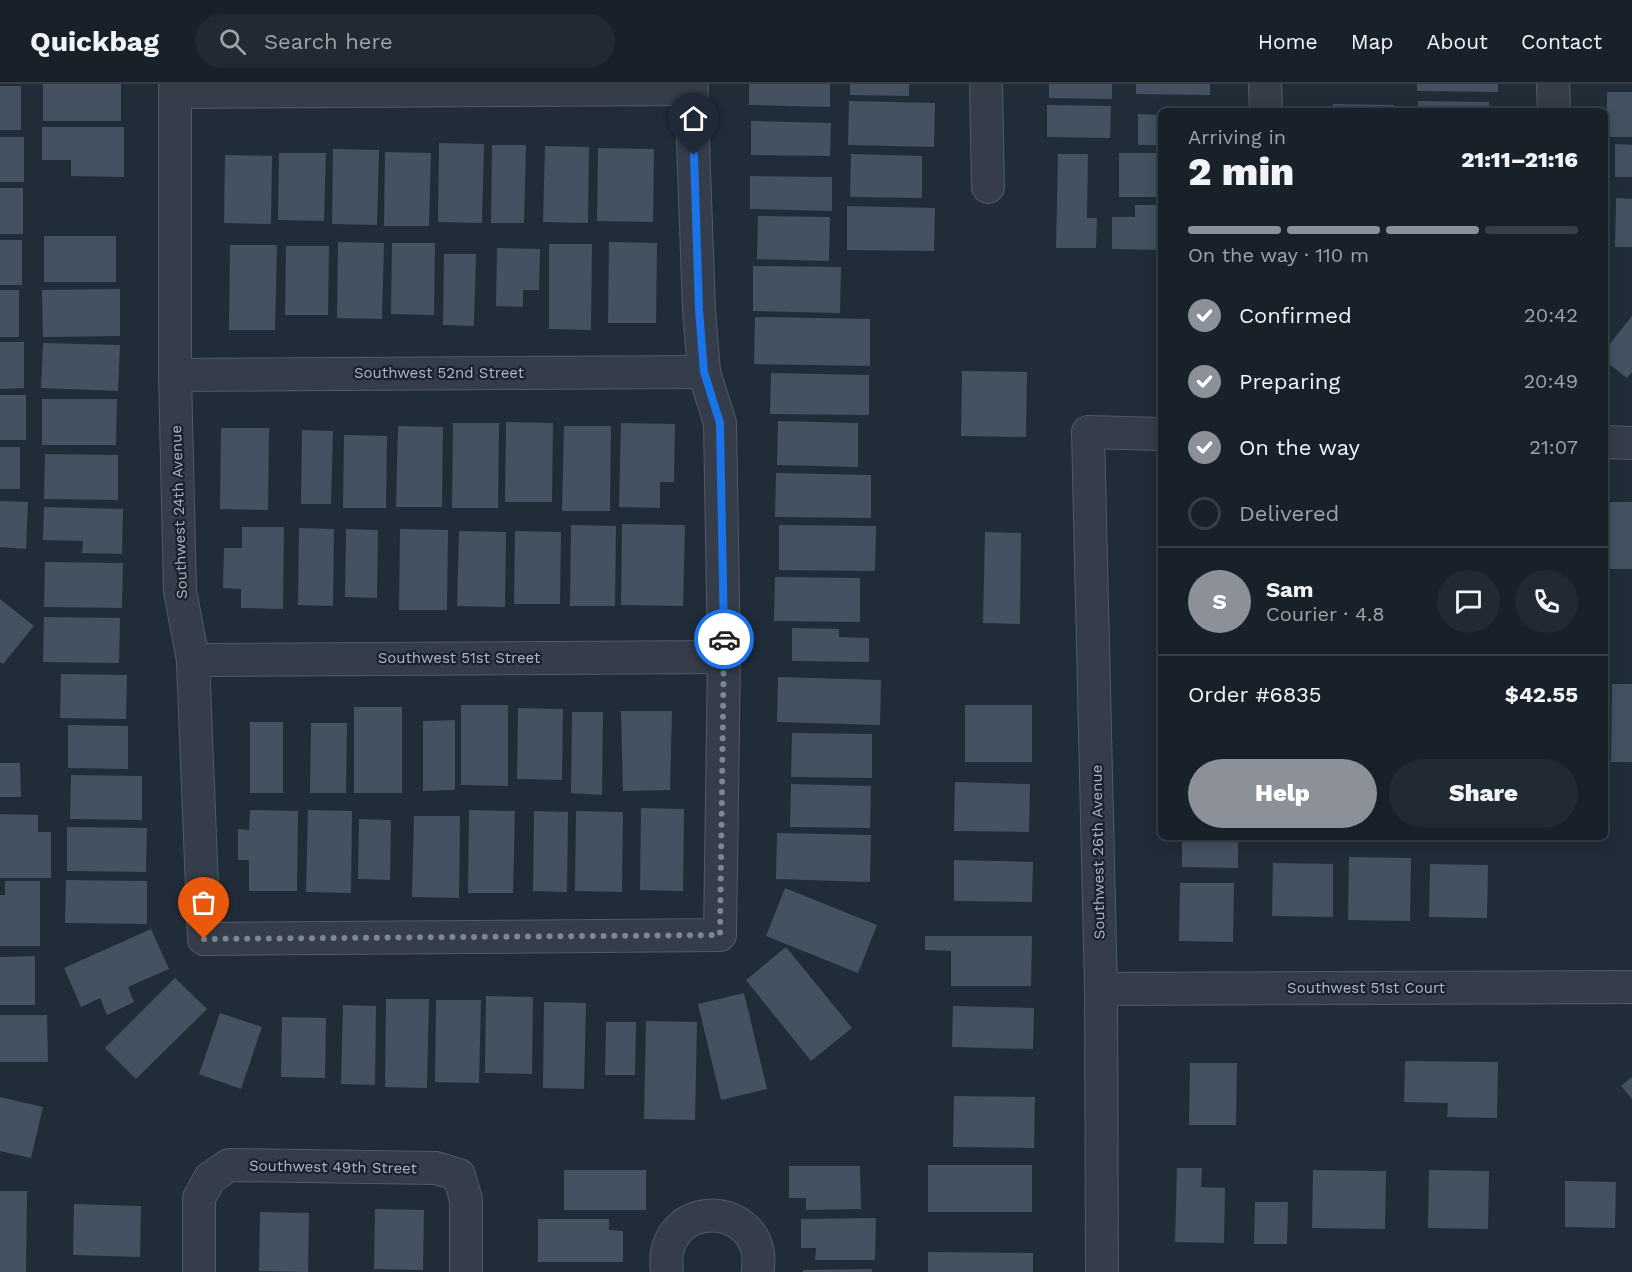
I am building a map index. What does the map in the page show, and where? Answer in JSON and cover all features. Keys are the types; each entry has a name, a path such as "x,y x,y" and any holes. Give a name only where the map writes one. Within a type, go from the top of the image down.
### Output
{"street":[{"path":"986,84 988,187"},
{"path":"1265,84 1266,108"},
{"path":"1553,84 1554,108"},
{"path":"176,88 692,86 699,310 704,372 720,423 724,657"},
{"name":"Southwest 24th Avenue","path":"176,88 175,375 180,591 193,660 204,939 720,935 724,657"},
{"name":"Southwest 52nd Street","path":"175,375 704,372"},
{"name":"Southwest 26th Avenue","path":"1102,1272 1101,989 1088,432 1158,434"},
{"path":"1608,442 1632,443"},
{"name":"Southwest 51st Street","path":"193,660 724,657"},
{"name":"Southwest 51st Court","path":"1101,989 1632,987"},
{"name":"Southwest 49th Street","path":"199,1272 199,1198 210,1178 229,1165 436,1168 459,1175 466,1200 466,1272"},
{"path":"667,1272 667,1249 675,1233 685,1222 699,1216 714,1215 728,1218 741,1226 751,1237 758,1253 758,1272"}],"building":[{"path":"43,84 121,84 121,121 43,121"},
{"path":"749,84 830,84 830,107 749,105"},
{"path":"850,84 909,84 909,96 850,95"},
{"path":"1049,84 1112,84 1112,99 1049,98"},
{"path":"1136,84 1210,84 1210,95 1136,94"},
{"path":"1417,84 1498,84 1498,92 1417,91"},
{"path":"0,86 21,86 21,130 0,130"},
{"path":"1607,92 1632,92 1632,137 1608,137"},
{"path":"849,101 935,103 934,147 848,145"},
{"path":"1418,101 1489,102 1489,108 1418,108"},
{"path":"1333,104 1394,105 1394,108 1333,108"},
{"path":"1047,105 1111,106 1110,138 1047,137"},
{"path":"1138,114 1158,115 1158,145 1138,145"},
{"path":"751,121 831,123 830,156 751,155"},
{"path":"42,127 124,127 124,177 71,176 71,160 42,160"},
{"path":"0,137 24,137 24,182 0,182"},
{"path":"439,143 484,144 482,223 438,222"},
{"path":"1615,144 1632,145 1632,177 1615,177"},
{"path":"492,145 526,145 524,223 491,223"},
{"path":"545,146 589,147 588,223 543,222"},
{"path":"598,148 654,149 653,222 597,221"},
{"path":"333,149 379,150 377,225 332,224"},
{"path":"385,152 431,153 429,226 384,226"},
{"path":"279,153 326,153 324,221 278,220"},
{"path":"1119,153 1158,153 1158,197 1119,197"},
{"path":"851,154 922,156 922,198 850,197"},
{"path":"1058,154 1088,154 1087,218 1097,218 1096,248 1056,248"},
{"path":"225,155 272,156 271,224 224,223"},
{"path":"750,176 832,177 832,211 750,209"},
{"path":"0,188 23,188 23,234 0,234"},
{"path":"1616,198 1632,199 1632,247 1615,247"},
{"path":"1135,205 1158,205 1158,250 1112,249 1112,217 1135,217"},
{"path":"847,206 935,208 934,251 847,250"},
{"path":"758,216 830,217 829,261 757,259"},
{"path":"44,236 116,236 116,282 44,282"},
{"path":"0,240 22,240 22,285 0,285"},
{"path":"338,242 384,243 382,319 337,318"},
{"path":"609,242 657,243 656,323 608,323"},
{"path":"392,243 435,243 434,315 391,314"},
{"path":"549,244 592,244 591,330 549,329"},
{"path":"230,245 277,245 275,330 229,330"},
{"path":"286,246 329,246 328,315 285,315"},
{"path":"497,248 540,249 539,290 523,290 523,307 496,306"},
{"path":"444,254 476,254 474,326 443,325"},
{"path":"753,266 841,267 840,313 753,311"},
{"path":"120,289 120,336 43,337 42,290"},
{"path":"0,290 19,290 19,337 0,337"},
{"path":"1632,316 1632,372 1627,378 1608,363 1608,346"},
{"path":"755,317 870,319 870,366 754,364"},
{"path":"0,342 24,342 24,388 0,389"},
{"path":"43,343 120,345 118,391 41,388"},
{"path":"962,371 1027,372 1026,437 961,436"},
{"path":"771,373 869,375 869,415 770,414"},
{"path":"0,395 26,395 26,440 0,440"},
{"path":"42,399 117,399 116,445 42,445"},
{"path":"778,421 858,423 858,467 777,465"},
{"path":"506,422 553,423 552,502 505,502"},
{"path":"453,423 499,423 498,508 452,508"},
{"path":"621,423 675,424 674,482 660,482 660,508 619,507"},
{"path":"398,426 443,427 442,507 396,507"},
{"path":"564,426 611,426 610,511 562,511"},
{"path":"221,428 269,428 268,510 220,509"},
{"path":"302,430 333,431 331,504 301,504"},
{"path":"344,435 387,436 386,508 343,508"},
{"path":"0,447 20,447 20,489 0,489"},
{"path":"45,454 118,455 118,500 44,499"},
{"path":"776,473 871,475 871,518 775,517"},
{"path":"0,501 28,502 26,549 0,547"},
{"path":"1608,502 1632,502 1632,569 1608,569"},
{"path":"44,507 123,509 122,554 82,553 83,541 43,540"},
{"path":"622,524 685,525 683,606 621,605"},
{"path":"571,525 616,526 615,606 570,606"},
{"path":"779,525 876,526 875,571 779,570"},
{"path":"242,527 284,527 283,609 241,608 241,589 223,588 224,548 242,548"},
{"path":"299,528 334,529 333,606 298,605"},
{"path":"346,529 378,530 377,598 345,597"},
{"path":"400,529 448,530 447,610 399,610"},
{"path":"459,531 506,532 505,607 457,606"},
{"path":"515,531 561,532 560,604 514,604"},
{"path":"985,532 1021,533 1020,624 983,623"},
{"path":"45,562 123,563 122,608 44,607"},
{"path":"775,577 860,578 860,622 774,621"},
{"path":"0,599 34,626 3,664 0,662"},
{"path":"44,617 120,618 119,663 43,662"},
{"path":"792,628 839,629 839,637 869,638 869,662 792,661"},
{"path":"61,674 127,675 126,719 60,718"},
{"path":"778,677 881,680 880,725 777,722"},
{"path":"1612,684 1632,684 1632,762 1611,762"},
{"path":"461,705 508,705 508,786 461,785"},
{"path":"965,705 1032,705 1032,762 965,762"},
{"path":"354,707 402,707 402,793 354,793"},
{"path":"518,708 563,709 562,780 517,779"},
{"path":"621,711 672,711 670,790 623,791"},
{"path":"572,712 603,712 602,795 571,793"},
{"path":"455,720 455,790 423,791 423,721"},
{"path":"250,722 283,722 283,793 250,793"},
{"path":"311,723 347,723 346,793 310,793"},
{"path":"68,725 128,726 128,769 68,768"},
{"path":"792,733 872,734 872,778 791,777"},
{"path":"0,763 20,763 21,797 0,797"},
{"path":"71,775 142,776 142,820 70,819"},
{"path":"955,782 1030,784 1029,832 954,831"},
{"path":"791,784 871,786 870,828 790,827"},
{"path":"641,808 684,809 683,891 640,890"},
{"path":"250,810 298,811 297,891 249,891 249,860 238,860 238,829 249,830"},
{"path":"308,810 352,811 351,893 306,892"},
{"path":"469,810 515,811 513,893 468,893"},
{"path":"534,811 568,812 567,892 533,891"},
{"path":"576,811 623,812 622,892 575,891"},
{"path":"0,814 38,815 38,832 51,832 51,878 0,878"},
{"path":"414,816 460,816 459,898 412,897"},
{"path":"359,819 391,820 390,880 358,879"},
{"path":"67,827 147,828 146,872 67,871"},
{"path":"777,833 871,835 870,882 776,879"},
{"path":"1182,840 1238,840 1238,868 1182,867"},
{"path":"1349,857 1411,858 1410,921 1348,920"},
{"path":"954,860 1033,862 1032,902 954,901"},
{"path":"1273,863 1333,864 1333,917 1272,916"},
{"path":"1430,864 1488,865 1487,918 1429,917"},
{"path":"66,880 147,881 147,924 65,923"},
{"path":"5,881 40,881 40,946 0,946 0,895 5,895"},
{"path":"1180,883 1234,883 1233,942 1179,941"},
{"path":"785,888 877,925 858,973 766,936"},
{"path":"151,929 169,969 128,987 134,1002 107,1015 100,998 81,1007 64,968"},
{"path":"925,936 1032,936 1031,986 951,986 951,951 925,950"},
{"path":"786,947 852,1028 811,1061 746,980"},
{"path":"35,956 35,1005 0,1005 0,957"},
{"path":"175,978 207,1009 136,1079 105,1048"},
{"path":"744,993 767,1089 721,1100 698,1004"},
{"path":"486,996 533,997 532,1074 485,1073"},
{"path":"386,999 429,999 427,1088 385,1087"},
{"path":"436,1000 481,1000 479,1083 435,1082"},
{"path":"544,1002 586,1003 584,1089 543,1088"},
{"path":"343,1005 376,1006 375,1085 341,1084"},
{"path":"953,1006 1034,1008 1033,1049 952,1047"},
{"path":"220,1013 262,1027 241,1089 199,1074"},
{"path":"0,1015 47,1015 48,1062 0,1062"},
{"path":"282,1017 326,1018 325,1078 281,1077"},
{"path":"646,1021 697,1022 695,1120 644,1119"},
{"path":"606,1022 636,1022 635,1075 605,1075"},
{"path":"1405,1061 1498,1062 1497,1118 1447,1117 1448,1103 1404,1102"},
{"path":"1190,1063 1237,1063 1236,1125 1189,1125"},
{"path":"1632,1077 1632,1099 1621,1086"},
{"path":"954,1096 1035,1097 1034,1148 953,1147"},
{"path":"0,1097 43,1107 31,1158 0,1151"},
{"path":"928,1165 1032,1165 1032,1212 928,1212"},
{"path":"789,1166 860,1166 861,1209 806,1210 806,1198 789,1198"},
{"path":"1177,1168 1202,1168 1201,1187 1225,1188 1224,1243 1175,1242"},
{"path":"564,1170 646,1170 646,1210 564,1210"},
{"path":"1313,1170 1386,1171 1385,1229 1312,1228"},
{"path":"1429,1170 1489,1171 1488,1229 1428,1228"},
{"path":"1565,1181 1616,1182 1615,1228 1565,1227"},
{"path":"0,1191 27,1191 26,1272 0,1272"},
{"path":"1255,1202 1288,1202 1287,1244 1254,1244"},
{"path":"74,1204 141,1206 140,1257 73,1255"},
{"path":"375,1209 424,1210 423,1270 374,1269"},
{"path":"260,1212 309,1213 308,1272 259,1271"},
{"path":"876,1218 875,1260 815,1260 816,1248 801,1248 801,1219"},
{"path":"538,1219 609,1219 609,1230 623,1231 623,1262 538,1262"},
{"path":"928,1252 1033,1253 1033,1272 928,1272"},
{"path":"872,1269 872,1272 803,1272 803,1270"}],"way so far":[{"path":"204,939 720,935 724,639"}],"route":[{"path":"694,155 699,310 704,372 720,423 724,639"}]}
